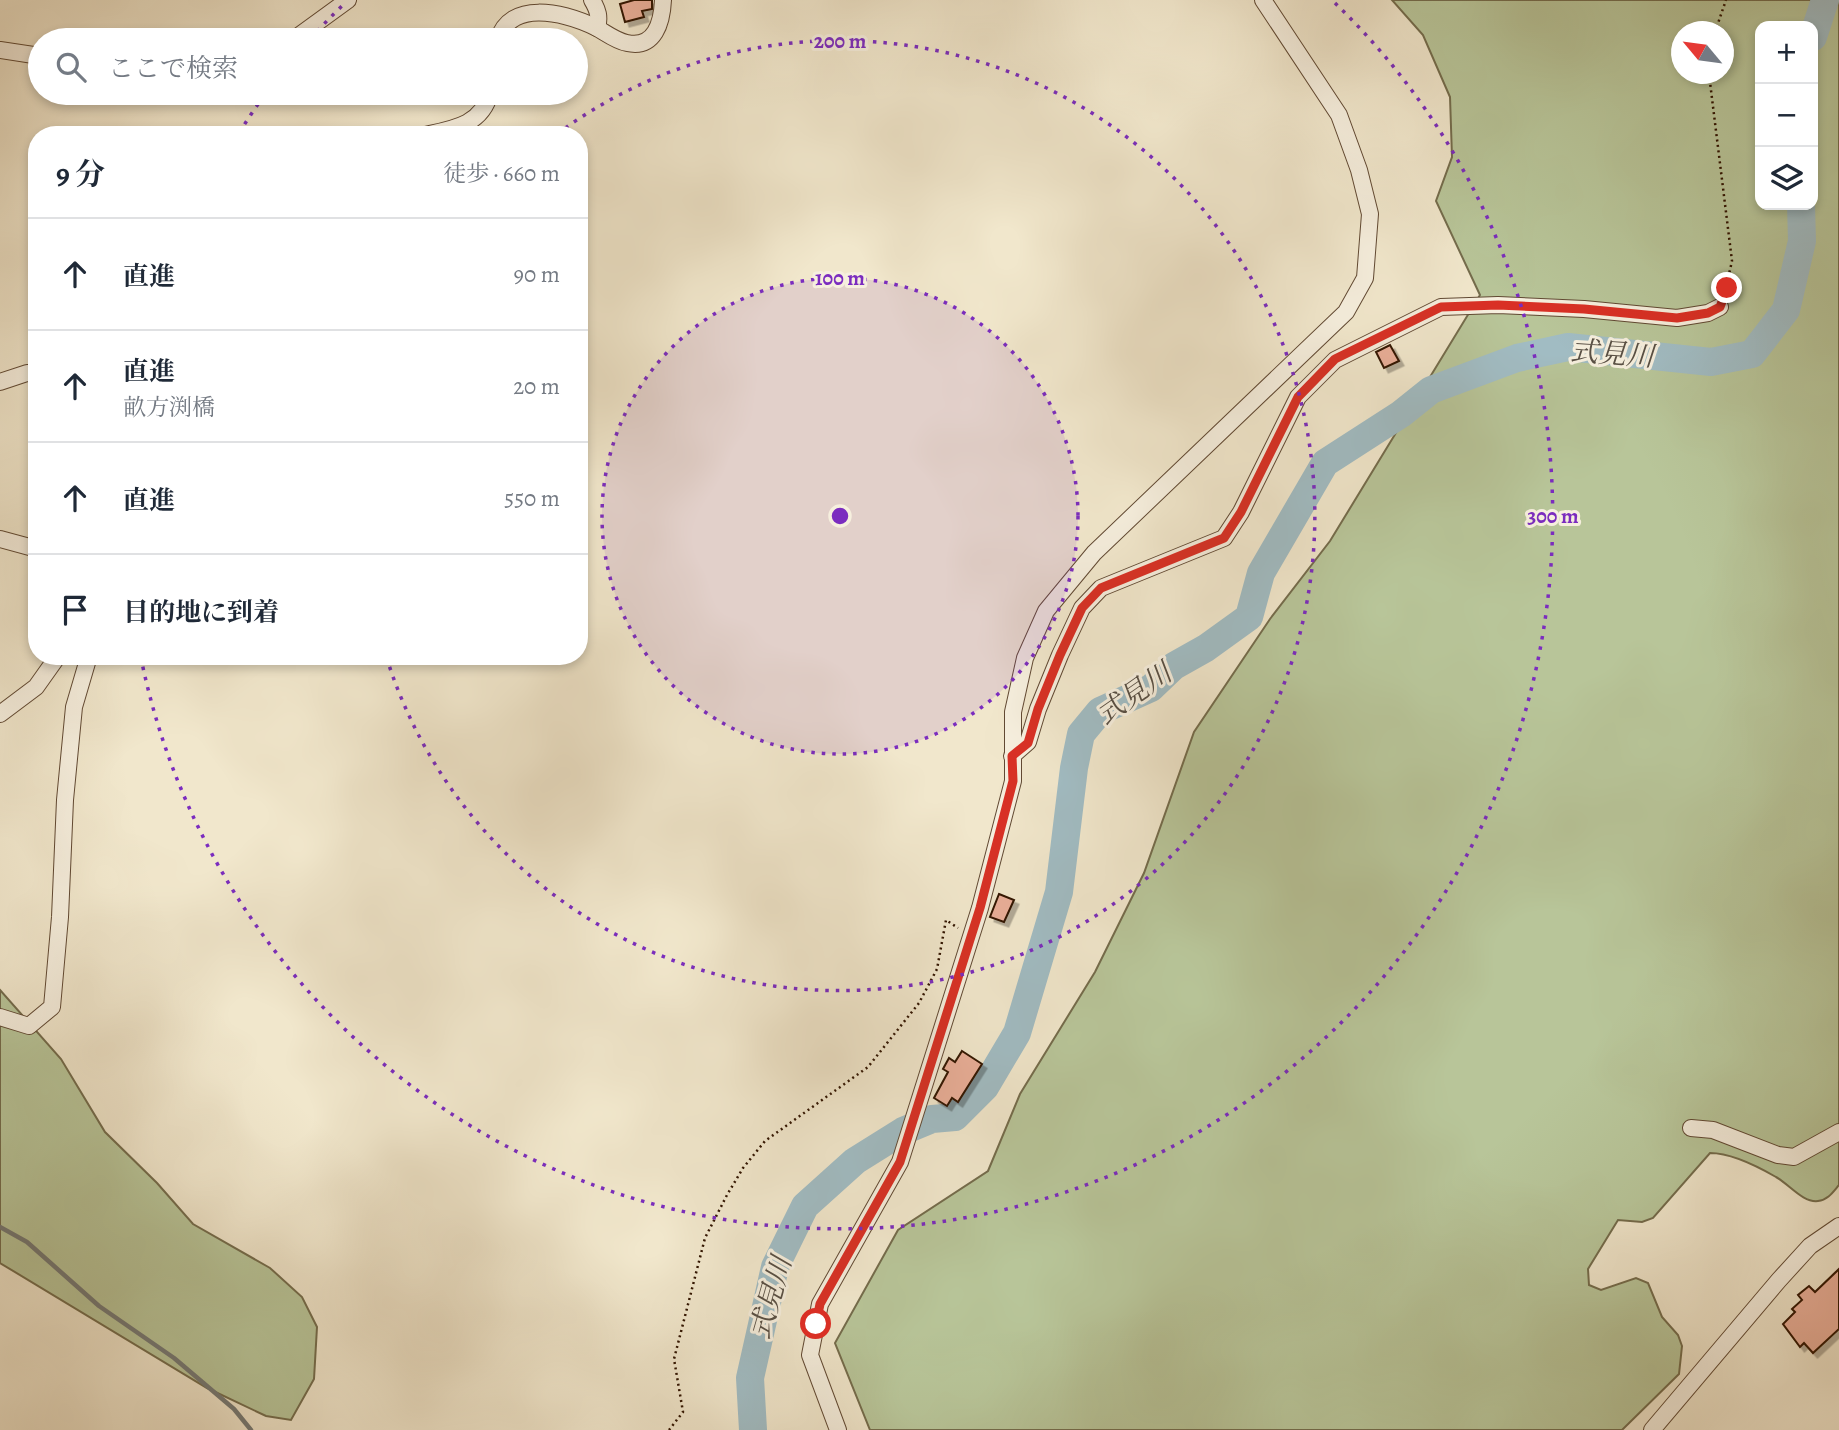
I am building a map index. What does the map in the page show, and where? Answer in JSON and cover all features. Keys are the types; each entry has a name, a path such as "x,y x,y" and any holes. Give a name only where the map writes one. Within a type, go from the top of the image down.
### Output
{"street":[{"path":"310,28 348,0"},
{"path":"592,0 599,19 597,28"},
{"path":"501,28 503,21 516,8 530,3 547,5 624,43 637,44 650,39 659,28 663,16 663,0"},
{"path":"838,1430 810,1355 820,1304 900,1162 907,1143 980,908 1013,781 1013,712 1024,658 1046,611 1094,554 1346,312 1365,278 1370,214 1346,132 1339,116 1263,0"},
{"path":"0,50 28,54"},
{"path":"459,126 470,123 487,105"},
{"path":"1012,756 1028,743 1055,666 1082,608 1101,588 1224,538 1241,512 1298,397 1335,359 1441,307 1498,305 1584,309 1677,318 1708,313 1720,307"},
{"path":"0,382 28,373"},
{"path":"0,539 28,547"},
{"path":"0,714 36,687 52,665"},
{"path":"0,1017 29,1026 51,1007 74,707 86,665"},
{"path":"1691,1128 1713,1130 1779,1155 1794,1157 1839,1132"},
{"path":"1651,1430 1810,1246 1839,1226"}],"path":[{"path":"1719,21 1726,0"},
{"path":"1708,84 1724,181 1732,261 1720,307"},
{"path":"669,1430 674,1427 683,1412 674,1359 705,1238 743,1168 765,1141 868,1067 919,1003 937,969 946,920 958,929 980,908"}],"green space":[{"path":"1392,0 1839,0 1839,1185 1825,1199 1812,1201 1753,1165 1727,1155 1710,1153 1653,1218 1642,1222 1618,1220 1588,1269 1589,1285 1601,1290 1636,1278 1648,1283 1662,1317 1678,1335 1682,1346 1679,1374 1622,1430 870,1430 835,1343 898,1230 988,1171 1020,1094 1095,972 1144,873 1194,732 1270,619 1330,541 1480,295 1436,201 1452,157 1450,97 1423,35"},
{"path":"0,990 61,1059 105,1132 157,1183 193,1224 270,1268 302,1297 317,1327 314,1379 291,1420 266,1416 207,1388 0,1263"}],"building":[{"path":"634,0 652,0 652,9 642,11 644,17 625,22 620,4"},
{"path":"1390,345 1399,361 1384,368 1376,352"},
{"path":"999,894 1014,900 1004,922 990,917"},
{"path":"962,1051 982,1064 958,1102 952,1098 947,1106 934,1098 948,1072 943,1069 949,1058 955,1062"},
{"path":"1839,1269 1839,1329 1813,1353 1804,1343 1800,1347 1783,1324 1795,1312 1792,1309 1802,1300 1798,1295 1809,1286 1815,1292"}],"waterway":[{"name":"式見川","path":"1818,22 1825,0"},
{"name":"式見川","path":"753,1430 750,1378 775,1267 805,1206 855,1161 903,1131 932,1119 955,1117 985,1087 1017,1033 1059,892 1074,768 1081,734 1100,711 1151,688 1174,666 1206,648 1249,617 1261,573 1325,463 1401,414 1431,390 1517,358 1568,347 1711,362 1752,354 1786,310 1802,241 1801,210"},
{"path":"0,1227 27,1242 99,1306 174,1358 234,1409 251,1430"}],"route":[{"path":"816,1324 820,1304 900,1162 980,908 1013,781 1012,756 1028,743 1038,709 1082,608 1101,588 1224,538 1241,512 1298,397 1335,359 1368,341 1441,307 1498,305 1584,309 1677,318 1708,313 1720,307 1727,288"}]}
